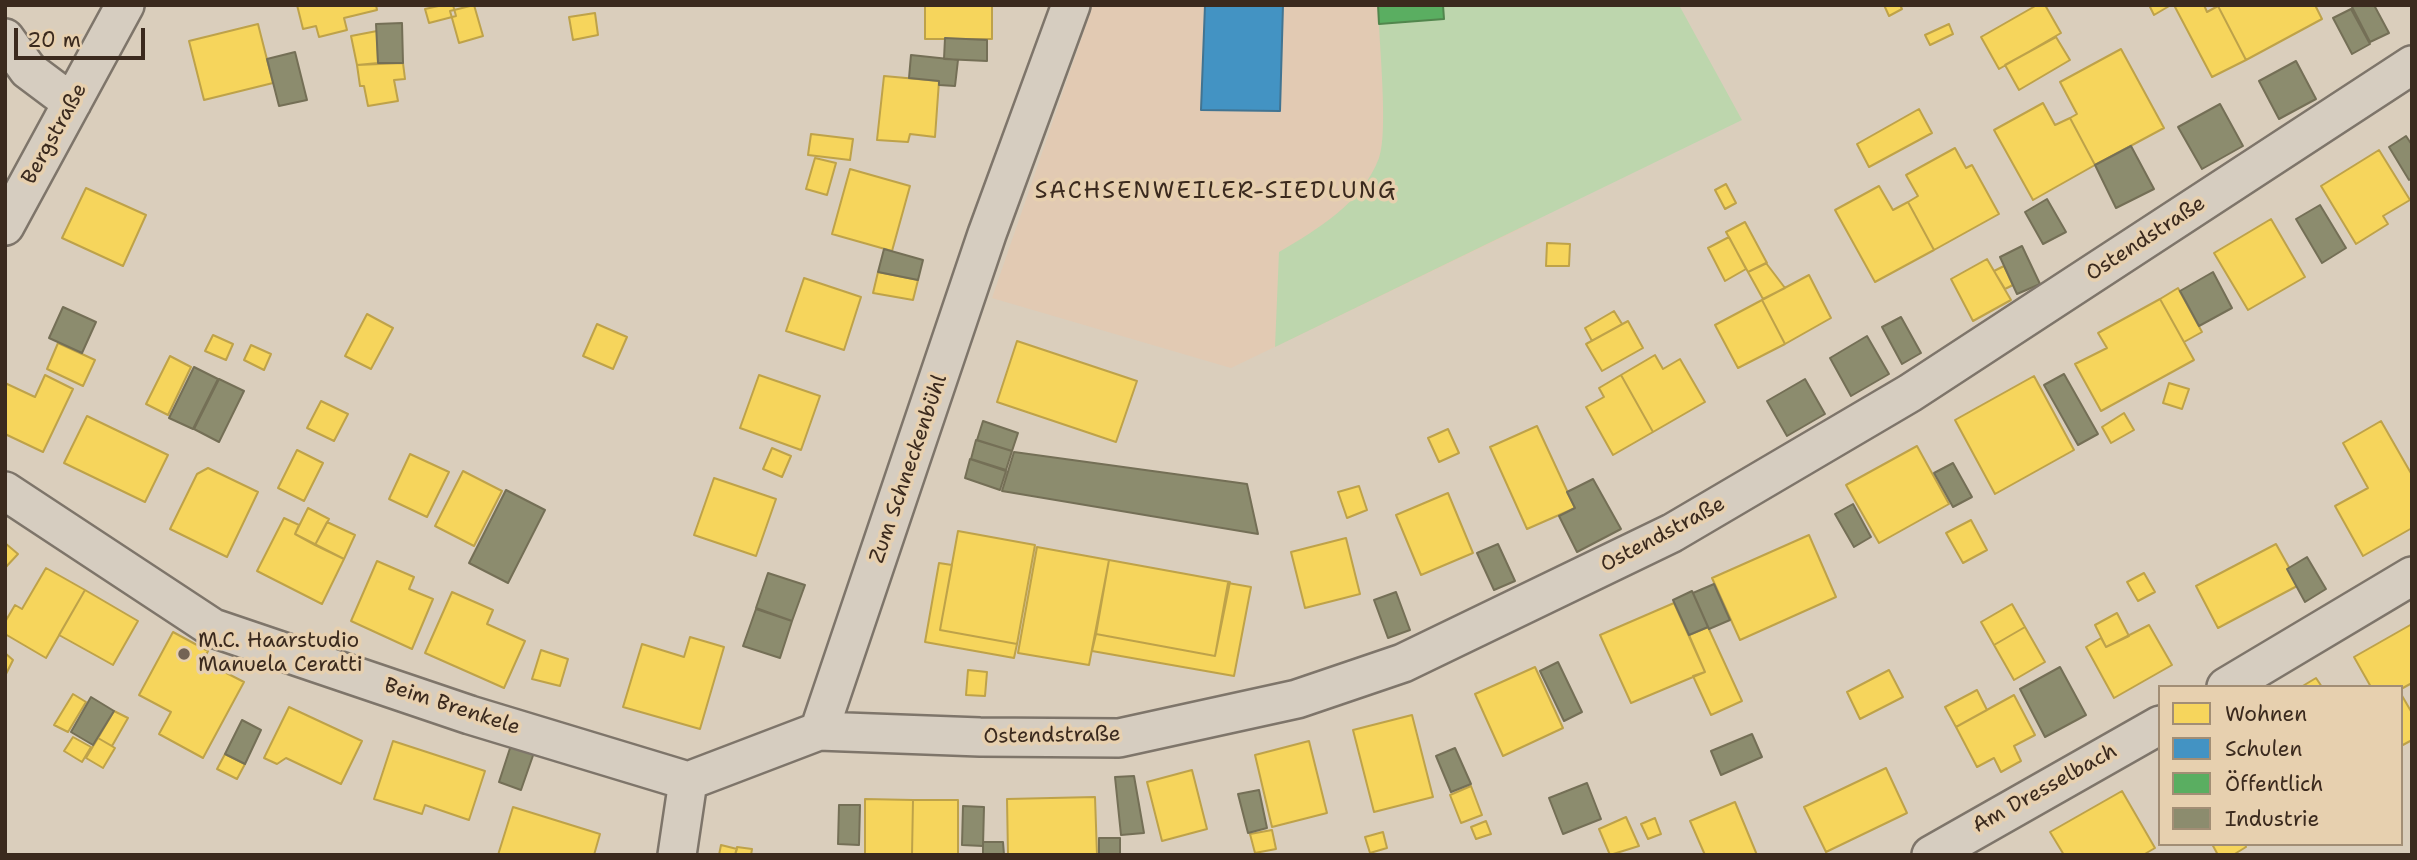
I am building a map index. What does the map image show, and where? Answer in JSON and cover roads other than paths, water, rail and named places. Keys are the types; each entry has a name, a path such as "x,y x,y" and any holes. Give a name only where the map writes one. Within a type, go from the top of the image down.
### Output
{"street":[{"name":"Zum Schneckenbühl","path":"819,731 987,234 1071,5"},
{"name":"Bergstraße","path":"5,226 126,6"},
{"path":"5,38 28,71 72,103"},
{"name":"Ostendstraße","path":"819,731 980,737 1119,738 1297,699 1403,663 1672,533 1910,393 2412,65"},
{"name":"Beim Brenkele","path":"5,491 213,628 470,715 688,781"},
{"path":"2229,685 2412,576"},
{"name":"Am Dresselbach","path":"1931,855 2158,726"},
{"path":"677,855 688,781 819,731"}],"place":[{"name":"M.C. Haarstudio Manuela Ceratti","path":"184,654"}],"district":[{"name":"SACHSENWEILER-SIEDLUNG","path":"1216,192"}]}
